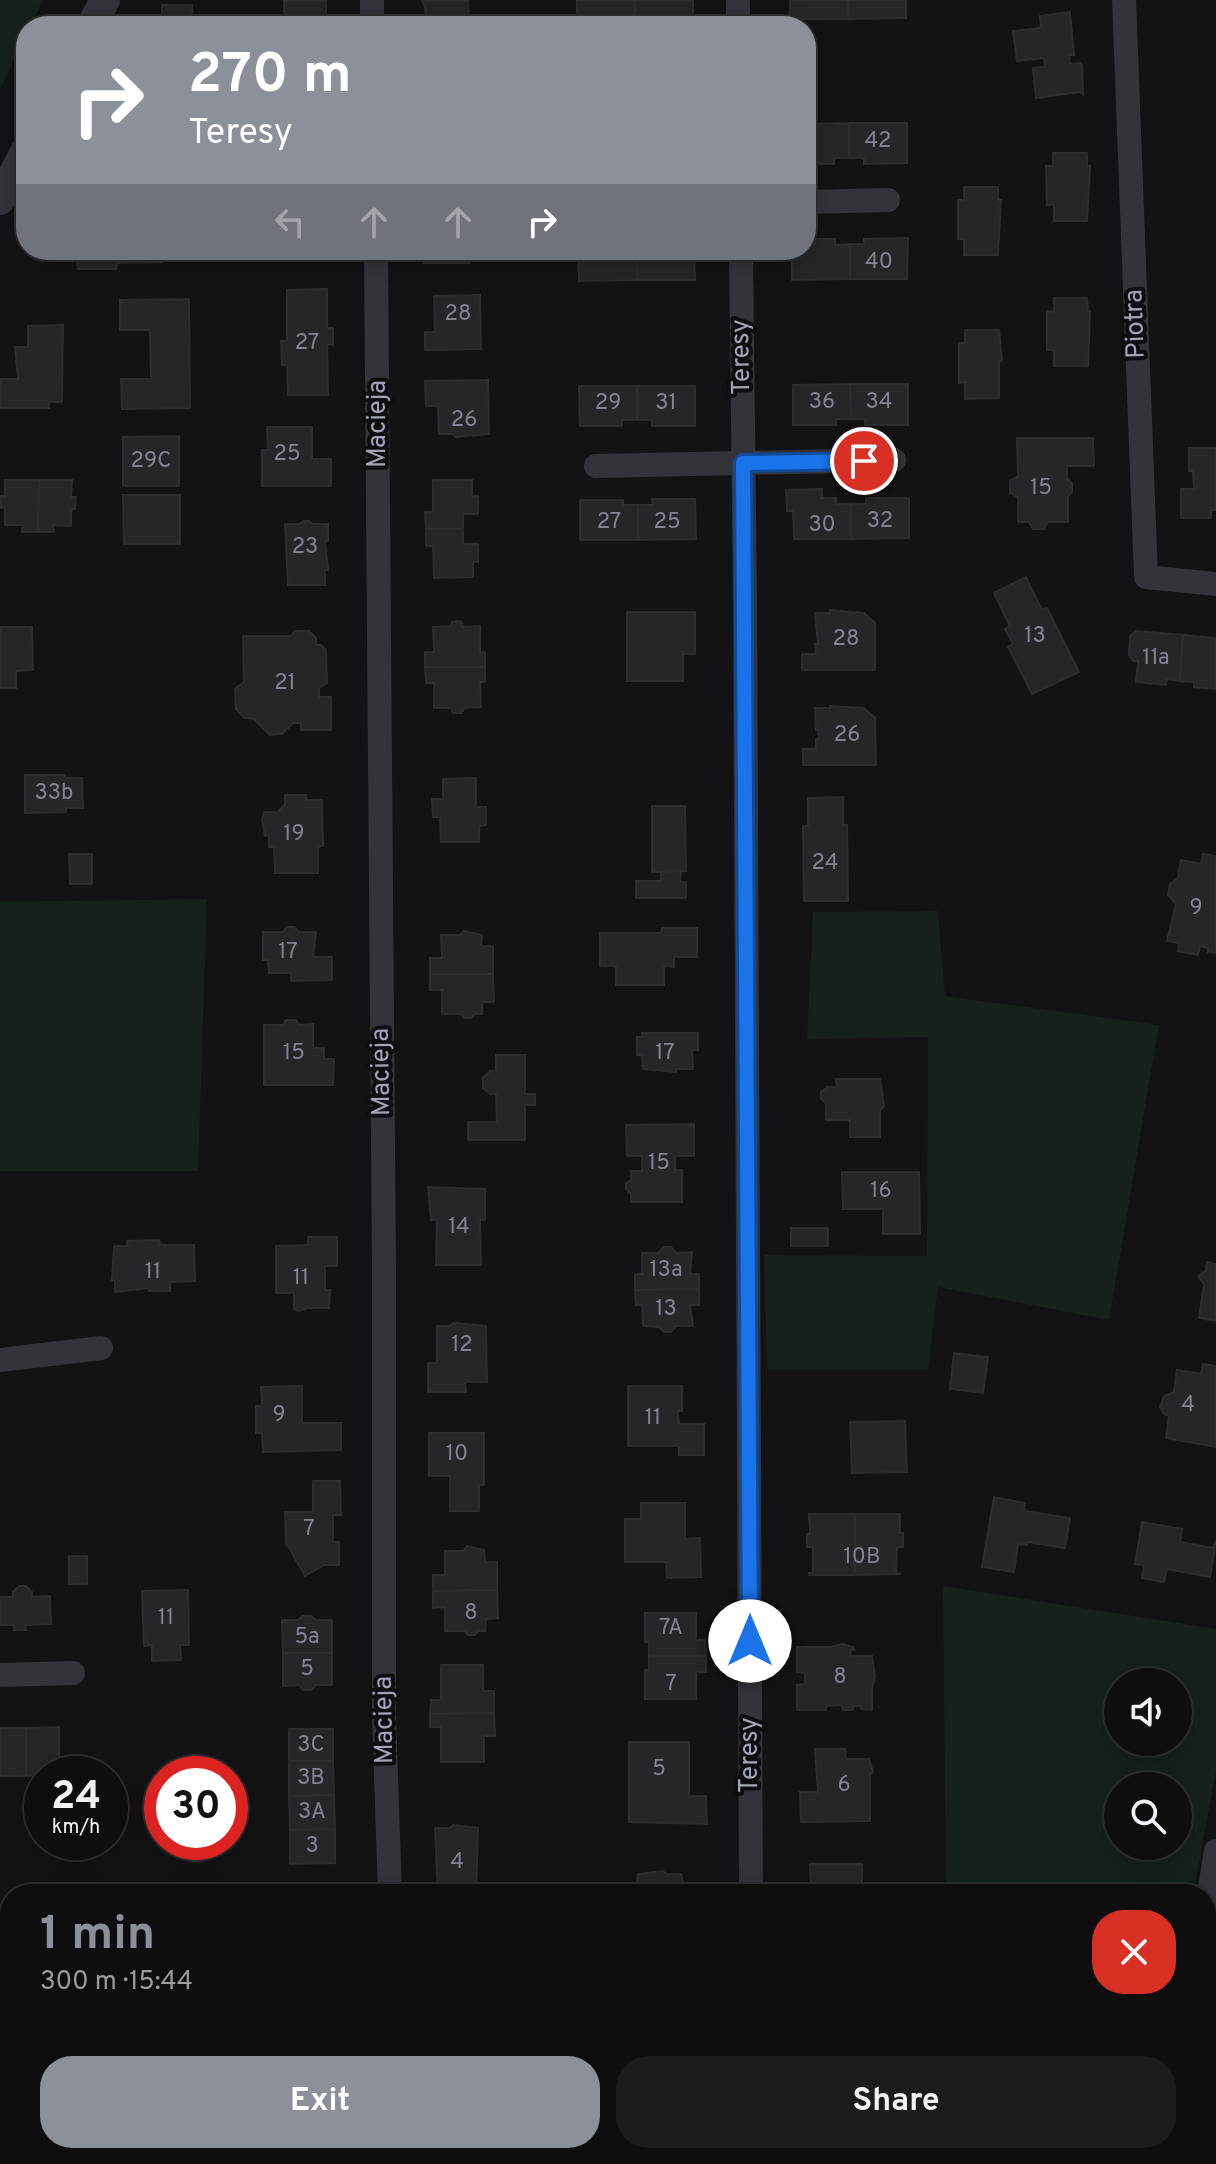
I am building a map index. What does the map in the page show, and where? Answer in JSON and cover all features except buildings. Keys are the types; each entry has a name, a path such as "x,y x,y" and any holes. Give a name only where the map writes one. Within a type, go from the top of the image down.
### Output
{"street":[{"name":"Piotra","path":"1124,0 1146,577 1216,584"},
{"path":"0,200 16,169"},
{"path":"816,202 888,200"},
{"name":"Macieja","path":"376,260 384,1272 384,1716 390,1884"},
{"name":"Teresy","path":"741,260 751,1884"},
{"path":"596,466 894,460"},
{"path":"0,1360 101,1348"},
{"path":"0,1675 73,1673"},
{"path":"1210,1884 1216,1851"}],"shaded area":[{"path":"0,0 43,0 35,16 16,16 16,56 0,89"},
{"path":"207,899 198,1171 0,1171 0,902"},
{"path":"938,911 945,996 1159,1025 1109,1320 938,1287 928,1369 767,1369 764,1255 927,1256 928,1037 807,1039 813,912"},
{"path":"943,1586 1216,1629 1216,1772 1195,1884 946,1884"}],"route":[{"path":"750,1641 743,463 864,461"}]}
